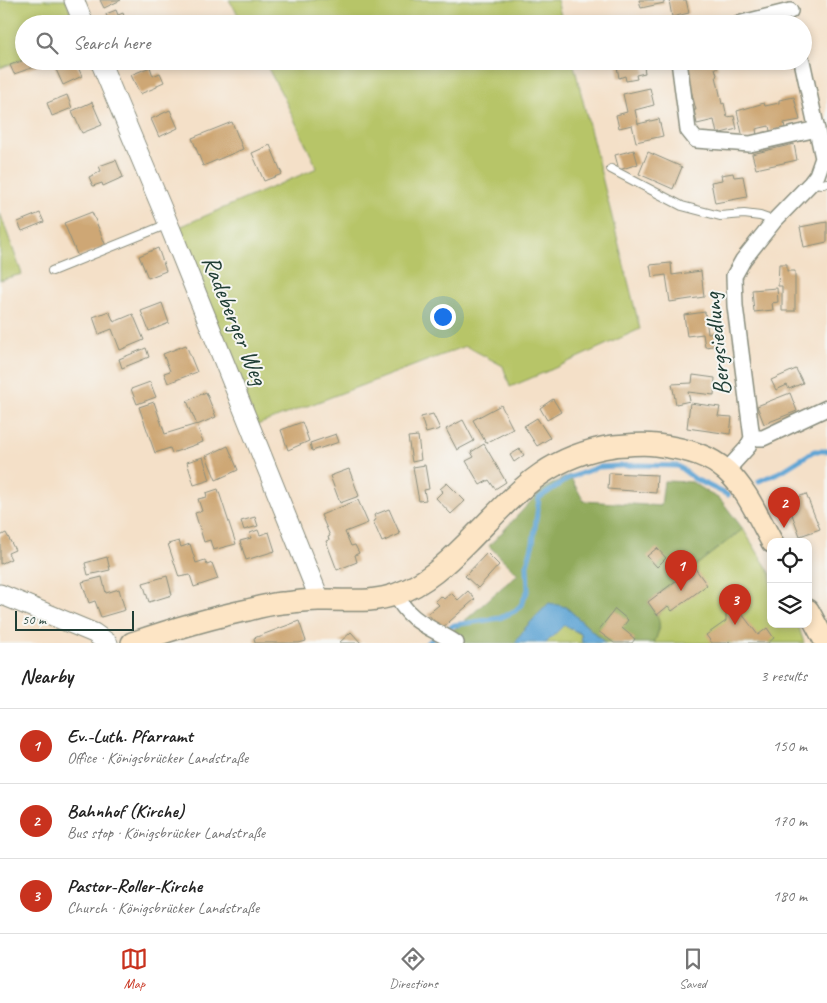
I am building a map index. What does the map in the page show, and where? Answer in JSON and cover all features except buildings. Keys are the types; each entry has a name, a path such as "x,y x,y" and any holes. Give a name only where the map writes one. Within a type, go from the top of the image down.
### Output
{"main road":[{"path":"132,643 216,616 279,603 320,600 357,602 396,594 418,585 452,559 535,477 574,455 596,449 622,445 652,444 681,448 706,457 727,470 736,479 770,538"},
{"path":"812,617 826,643"}],"street":[{"path":"74,0 80,15"},
{"path":"778,15 791,12"},
{"name":"Radeberger Weg","path":"104,70 320,600"},
{"path":"680,70 688,130 696,140 750,144 817,128"},
{"name":"Bergsiedlung","path":"752,438 736,315 734,276 743,260 774,221 811,183 817,175 824,158 804,70"},
{"path":"727,470 747,448 752,438 763,438 827,408"},
{"path":"0,594 94,633 108,643"},
{"path":"396,594 406,612 414,619 456,643"}],"lane":[{"path":"611,169 682,206 720,216 744,214 760,216 774,221"},
{"path":"811,183 827,183"},
{"path":"52,271 168,224"}],"green space":[{"path":"0,0 66,0 72,15 15,15 15,62 0,68"},
{"path":"229,0 557,0 561,15 238,15"},
{"path":"269,70 575,70 640,329 510,387 503,366 466,346 257,425 177,228 317,168"},
{"path":"0,213 22,274 0,280"},
{"path":"569,475 584,501 661,506 664,481 692,482 721,500 743,529 648,602 659,621 659,630 654,643 605,643 566,607 526,627 515,643 466,643 450,633 518,574 489,546 536,496 547,487"},
{"path":"743,529 767,568 767,628 799,628 804,643 654,643 660,628 657,615 668,606 672,611 694,567"},
{"path":"564,625 581,634 582,643 546,643"}],"water":[{"path":"549,603 566,607 605,643 582,643 581,634 564,625 546,643 515,643 526,627"}],"waterway":[{"path":"759,481 782,471 814,451 827,451"},
{"path":"445,631 454,625 500,618 515,611 521,605 528,590 527,565 533,543 539,498 569,478 598,467 678,466 695,479 728,495"},
{"path":"427,643 433,639"}],"place":[{"name":"Bahnhof (Kirche)","path":"784,528"},
{"name":"Ev.-Luth. Pfarramt","path":"681,591"},
{"name":"Pastor-Roller-Kirche","path":"735,625"}]}
